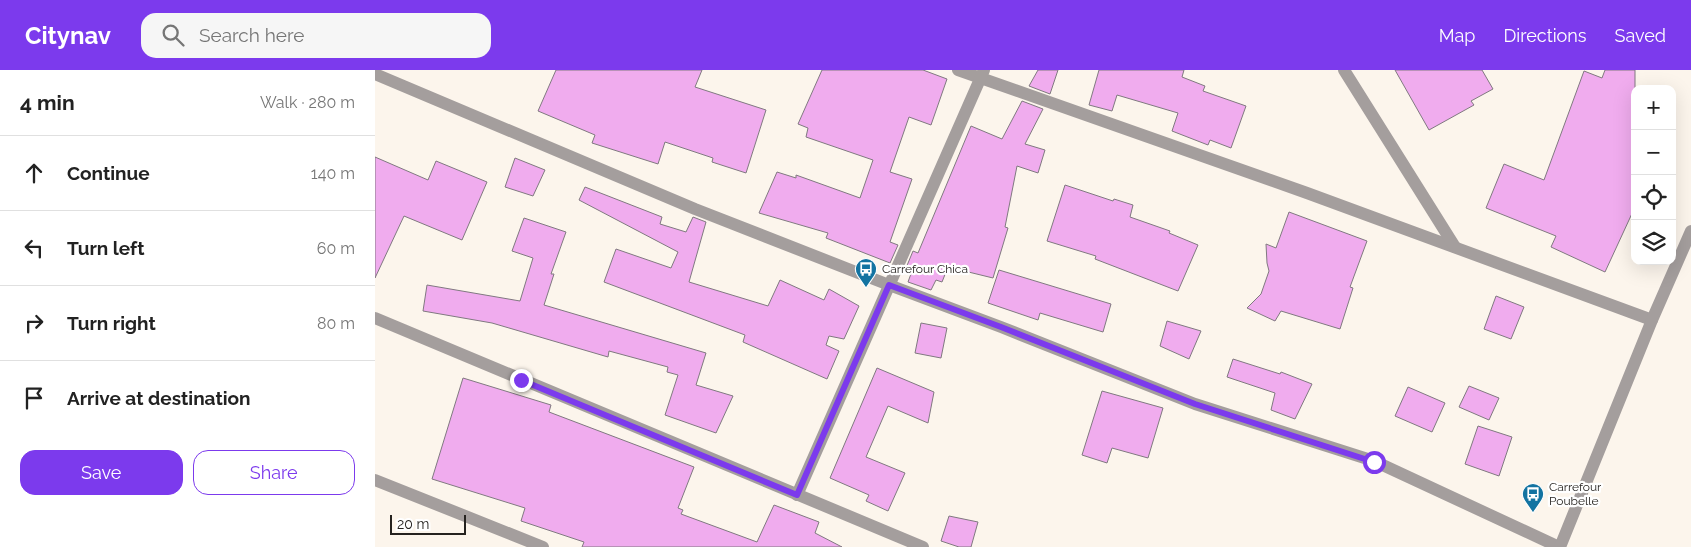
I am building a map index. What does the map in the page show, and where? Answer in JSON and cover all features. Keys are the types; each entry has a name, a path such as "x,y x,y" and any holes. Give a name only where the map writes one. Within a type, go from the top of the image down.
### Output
{"street":[{"path":"958,70 982,74 1652,320"},
{"path":"1344,70 1455,247"},
{"path":"375,74 695,209 1195,404 1374,462 1559,547 1652,320 1691,232"},
{"path":"797,495 982,74"},
{"path":"375,318 923,547"},
{"path":"375,480 543,547"}],"building":[{"path":"556,70 702,70 695,87 766,110 746,173 712,162 713,158 665,142 658,164 592,143 595,135 538,111"},
{"path":"822,70 923,70 947,79 931,125 909,117 890,172 912,179 890,242 898,245 890,263 826,238 828,233 759,213 777,172 796,178 796,175 860,198 873,160 806,137 808,128 798,124"},
{"path":"1038,70 1058,70 1050,94 1029,86"},
{"path":"1099,70 1184,70 1182,77 1205,86 1203,91 1246,106 1231,148 1210,140 1208,145 1172,131 1178,113 1117,95 1112,111 1089,105"},
{"path":"1395,70 1482,70 1493,89 1471,101 1474,105 1429,130"},
{"path":"1605,70 1635,70 1635,85 1631,85 1631,216 1605,272 1551,247 1556,236 1486,208 1504,164 1544,180 1584,71 1602,78"},
{"path":"1022,101 1043,109 1025,144 1045,150 1038,173 1017,166 1005,227 1008,228 993,278 948,267 942,282 936,280 931,290 908,282 912,271 906,268 913,251 918,253 971,126 1002,139"},
{"path":"375,157 428,180 436,161 487,182 462,240 404,216 375,278"},
{"path":"515,158 545,170 533,196 505,187"},
{"path":"1065,185 1113,201 1114,199 1133,205 1130,217 1170,231 1169,233 1198,245 1178,291 1095,259 1096,256 1047,241"},
{"path":"585,187 662,217 660,224 686,232 693,217 706,222 689,282 768,306 780,280 824,300 829,289 859,306 844,339 829,336 826,345 839,351 827,379 743,342 745,335 604,282 616,249 671,268 678,252 579,200"},
{"path":"1289,212 1367,241 1350,287 1353,288 1340,329 1281,311 1275,321 1247,308 1261,294 1269,271 1266,244 1276,248"},
{"path":"524,218 566,232 551,274 554,274 544,305 706,353 696,385 733,396 716,433 665,415 678,375 667,372 668,367 609,351 608,357 492,323 423,311 427,285 520,301 533,258 512,251"},
{"path":"999,270 1111,304 1103,332 1040,313 1038,320 988,303"},
{"path":"1496,296 1524,307 1511,339 1484,329"},
{"path":"1167,321 1201,331 1189,359 1160,346"},
{"path":"921,323 947,328 941,358 915,353"},
{"path":"1233,359 1280,374 1281,372 1312,384 1295,419 1271,410 1275,393 1227,377"},
{"path":"877,368 934,392 928,423 888,406 866,457 905,473 888,511 866,501 869,495 830,478"},
{"path":"463,378 551,405 549,412 694,467 678,508 683,510 681,514 757,542 774,505 819,522 815,533 842,547 582,547 584,542 521,521 525,508 432,479"},
{"path":"1469,386 1499,398 1489,420 1459,407"},
{"path":"1408,387 1445,403 1432,432 1395,416"},
{"path":"1102,391 1163,408 1148,458 1112,448 1107,463 1082,455"},
{"path":"1478,426 1512,437 1499,476 1465,464"},
{"path":"949,516 978,522 971,547 959,547 941,541"}],"place":[{"name":"Carrefour Chica","path":"866,288"},
{"name":"Carrefour Poubelle","path":"1533,513"}],"route":[{"path":"521,380 797,495 889,285 1195,404 1374,462"}]}
